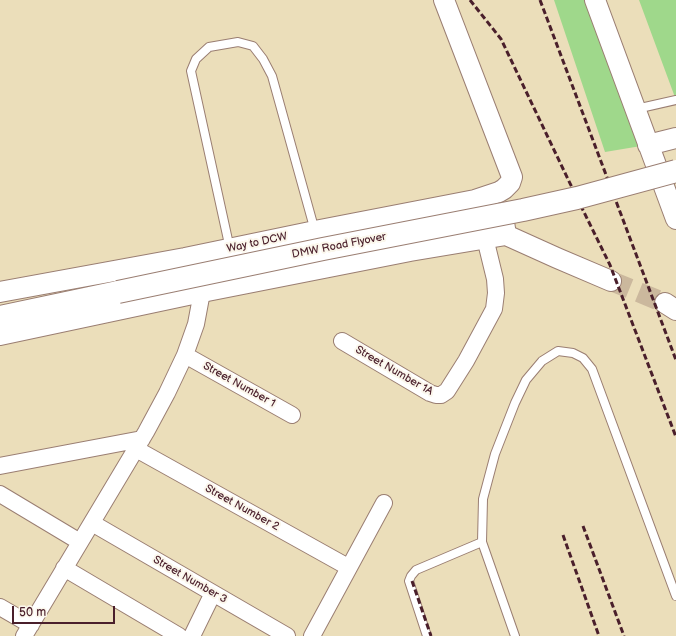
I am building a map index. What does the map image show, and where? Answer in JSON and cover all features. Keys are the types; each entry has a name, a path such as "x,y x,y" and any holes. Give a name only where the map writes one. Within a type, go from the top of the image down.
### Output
{"main road":[{"name":"DMW Road Flyover","path":"0,317 230,267 523,210 577,198 676,171"}],"street":[{"path":"444,0 512,177 504,188 506,234"},
{"path":"595,0 648,145 672,194 676,219"},
{"path":"648,145 676,138"},
{"name":"Way to DCW","path":"0,292 230,249 315,230 475,200 504,188"},
{"path":"0,335 202,292 410,251 506,234 611,281"},
{"name":"Street Number 1A","path":"342,341 436,396 447,391 466,361 494,309 496,293 495,279 485,238"},
{"path":"0,607 27,630 139,444 167,393 185,355 196,324 202,292"},
{"name":"Street Number 1","path":"185,355 292,415"},
{"path":"0,466 139,444"},
{"name":"Street Number 2","path":"139,444 348,567"},
{"path":"0,494 80,542"},
{"path":"312,636 384,503"},
{"name":"Street Number 3","path":"92,523 287,636"},
{"path":"64,568 179,636"},
{"path":"192,636 214,593"}],"lane":[{"path":"230,249 191,71 196,59 209,47 238,42 253,46 263,59 272,76 315,230"},
{"path":"636,110 676,100"},
{"path":"515,636 482,542 483,499 495,454 515,403 526,380 542,361 558,351 573,353 583,358 592,369 676,596"},
{"path":"427,636 409,581 411,576 416,570 482,542"}],"green space":[{"path":"554,0 589,0 641,146 605,152"},
{"path":"639,0 676,0 676,100"}],"tunnel":[{"path":"611,281 665,303"}],"railway":[{"path":"470,0 501,39 610,265 676,437"},
{"path":"540,0 676,360"},
{"path":"583,526 624,636"},
{"path":"563,535 599,636"},
{"path":"412,581 431,636"}]}
